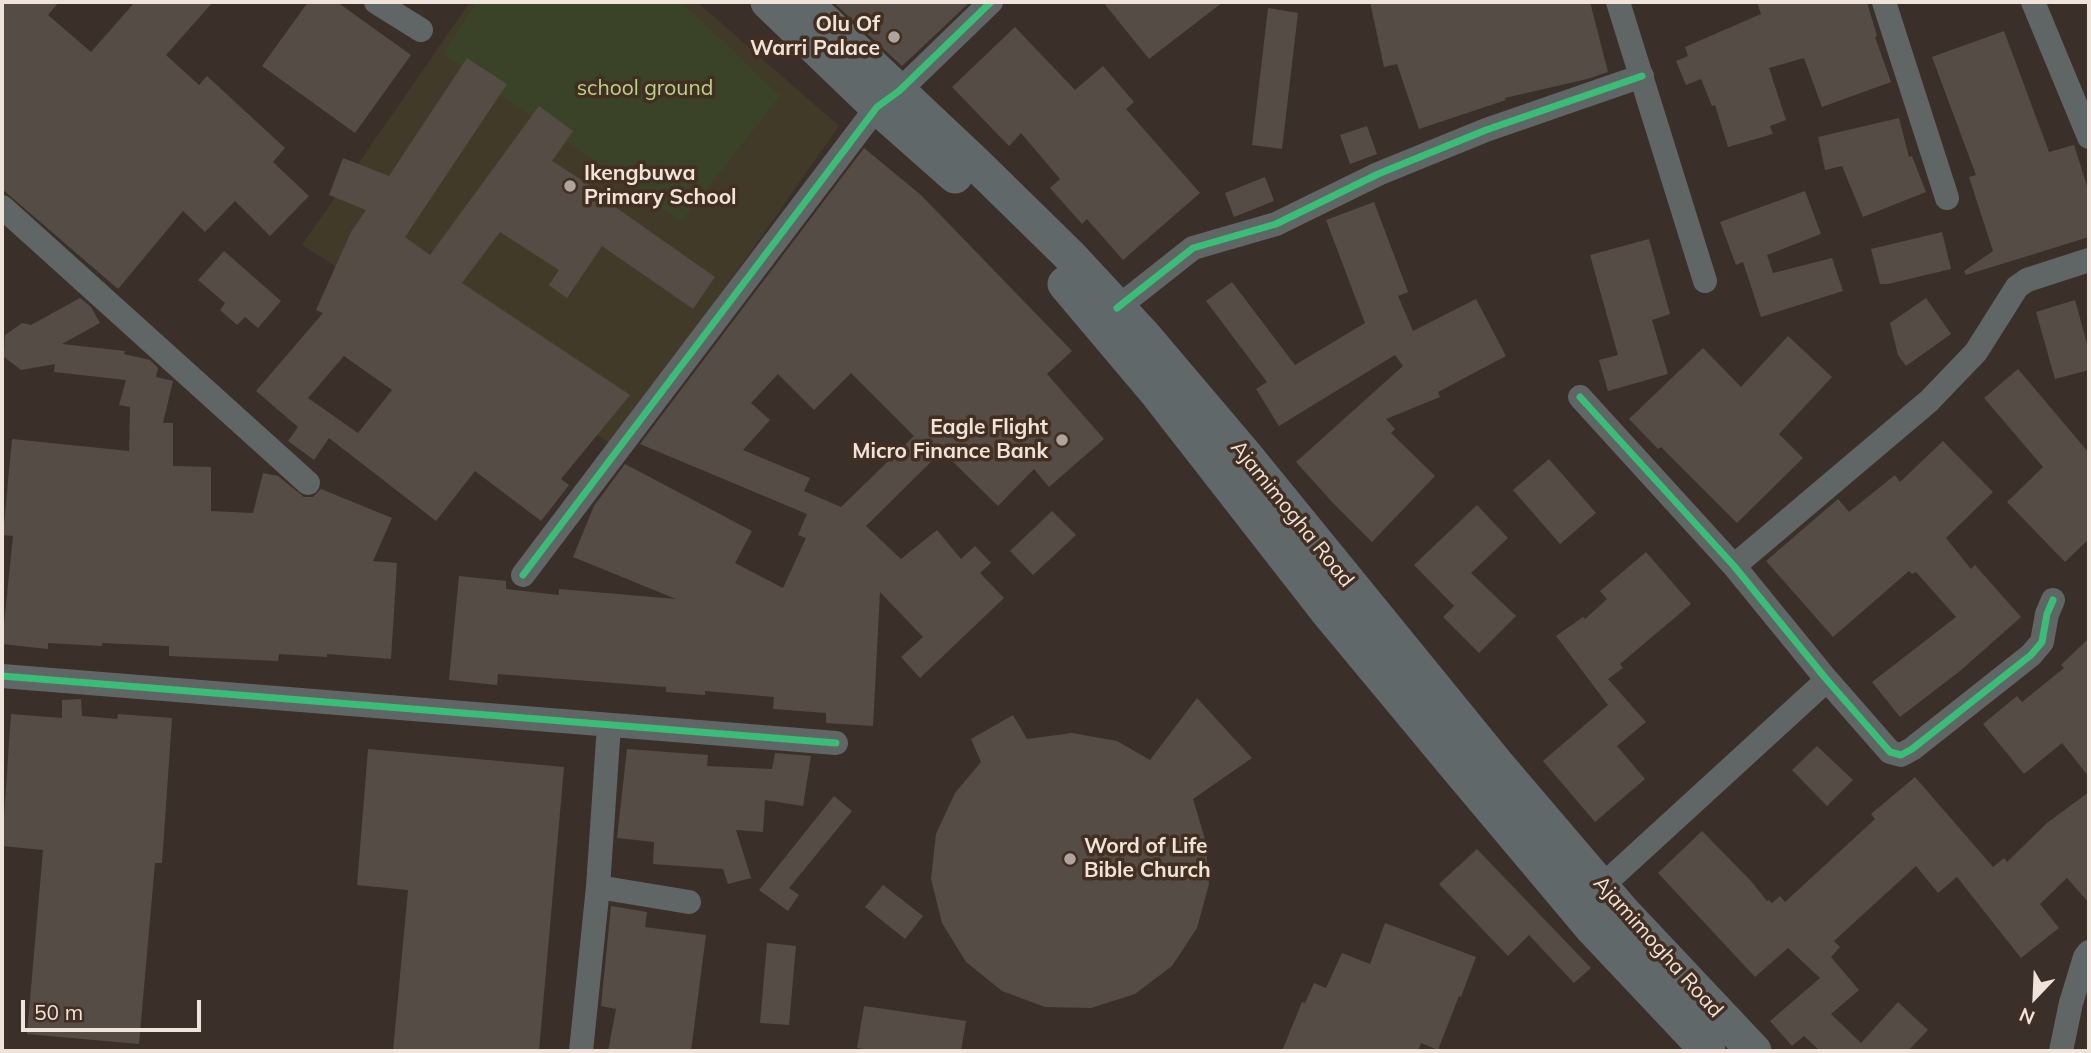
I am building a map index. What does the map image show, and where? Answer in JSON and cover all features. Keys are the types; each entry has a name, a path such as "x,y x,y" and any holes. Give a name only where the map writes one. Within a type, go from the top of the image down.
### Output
{"main road":[{"name":"Ajamimogha Road","path":"768,2 888,99 1069,255 1146,338 1246,456 1496,763 1602,886 1754,1051"},
{"name":"Ajamimogha Road","path":"804,2 938,160 1068,287 1157,393 1327,611 1460,771 1592,928 1708,1051"}],"street":[{"path":"376,2 421,30"},
{"path":"523,575 888,99 990,2"},
{"path":"1618,2 1705,281"},
{"path":"1884,2 1947,198"},
{"path":"2037,2 2089,136"},
{"path":"1117,308 1193,248 1276,223 1378,174 1486,130 1642,76"},
{"path":"2,207 308,483"},
{"path":"1734,566 1928,401 1976,352 2017,286 2027,280 2089,260"},
{"path":"1580,397 1734,566 1889,752 1901,755 1912,749 2031,655 2042,642 2047,614 2053,600"},
{"path":"2,676 836,743"},
{"path":"1602,886 1827,680"},
{"path":"581,1051 598,887 609,725"},
{"path":"598,887 689,902"},
{"path":"2061,1051 2071,1003 2085,957 2089,952"}],"shaded area":[{"name":"Ikengbuwa Primary School","path":"470,2 697,2 839,126 614,446 302,245"}],"green space":[{"name":"school ground","path":"477,2 681,2 780,96 681,222 443,54"}],"building":[{"path":"2,2 59,2 48,15 91,52 135,2 213,2 166,55 199,85 207,76 285,148 273,162 309,196 270,236 235,201 205,232 183,211 118,289 2,189"},
{"path":"308,2 337,2 411,55 355,133 262,66"},
{"name":"Olu Of Warri Palace","path":"833,2 970,2 902,66"},
{"path":"1103,2 1223,2 1149,59"},
{"path":"1370,2 1590,2 1608,72 1505,98 1506,100 1419,129 1397,64 1384,67"},
{"path":"1757,2 1867,2 1877,36 1875,37 1891,82 1822,107 1804,58 1769,68 1786,120 1770,126 1773,134 1728,147 1715,105 1712,106 1701,79 1686,85 1676,61 1688,56 1685,47 1761,14"},
{"path":"1268,8 1298,13 1282,149 1252,145"},
{"path":"1015,27 1075,90 1103,66 1134,102 1126,109 1200,193 1123,260 1087,219 1082,224 1050,188 1060,179 1021,133 1009,146 952,87"},
{"path":"2004,31 2049,152 2074,145 2089,192 2089,237 1966,275 1964,271 1993,251 1969,177 1976,175 1932,57"},
{"path":"467,58 507,84 405,237 430,255 539,106 573,131 552,161 603,194 601,197 715,277 693,309 602,246 567,298 549,285 559,270 500,232 462,283 630,395 561,479 569,485 541,521 475,471 436,521 329,438 314,460 288,441 298,427 256,391 323,313 316,310 351,232 366,210 329,195 343,158 389,176","holes":["344,356 392,390 358,433 308,398"]},
{"path":"1899,118 1909,157 1912,156 1926,192 1863,217 1842,166 1825,170 1818,137"},
{"path":"1367,126 1377,154 1350,164 1340,135"},
{"path":"864,148 921,195 1072,351 1047,374 1104,439 1049,487 1034,469 998,506 942,451 866,526 901,559 937,530 961,559 975,546 991,563 980,573 1004,598 920,678 901,657 923,637 880,592 873,726 826,723 826,713 773,709 774,697 705,691 705,695 666,692 666,687 498,674 497,685 449,680 459,576 506,581 506,589 559,595 559,589 676,599 573,557 594,506 625,464 752,531 735,563 783,588 806,538 798,535 807,514 640,444","holes":["851,373 914,436 841,507 804,491 810,478 743,450 770,420 751,403 778,374 814,410"]},
{"path":"1265,177 1274,201 1234,217 1225,193"},
{"path":"1805,191 1821,234 1767,255 1773,273 1832,258 1843,291 1761,317 1743,262 1736,265 1720,222"},
{"path":"1374,202 1408,292 1398,296 1413,331 1476,299 1506,356 1438,392 1440,397 1386,419 1395,429 1391,433 1435,476 1372,542 1296,462 1403,366 1395,355 1279,426 1256,389 1267,382 1206,301 1232,282 1295,365 1365,323 1326,220"},
{"path":"1942,232 1951,269 1880,284 1871,249"},
{"path":"1649,239 1670,314 1652,320 1668,374 1608,391 1599,360 1618,355 1590,255"},
{"path":"224,251 281,301 258,328 245,317 237,325 220,310 225,303 198,280"},
{"path":"80,298 91,307 100,323 62,344 125,351 124,354 150,360 158,368 156,377 173,381 163,423 173,423 173,466 211,467 211,511 253,513 263,473 278,476 304,497 313,497 321,489 392,518 373,561 397,563 391,659 327,654 327,657 279,654 278,661 169,656 169,646 48,643 48,649 2,644 13,536 3,535 12,439 129,451 130,407 119,405 126,380 54,372 55,364 21,370 4,357 5,335 22,323 31,325"},
{"path":"1926,298 1951,334 1906,366 1898,355 1890,323"},
{"path":"2075,300 2089,351 2089,370 2055,379 2036,312"},
{"path":"1788,336 1832,377 1779,434 1803,458 1737,523 1629,419 1703,348 1741,387"},
{"path":"2018,369 2089,453 2089,539 2065,562 2007,502 2043,467 1984,398"},
{"path":"1943,441 1993,492 1946,538 1971,569 1975,565 2021,617 1960,671 1900,717 1872,682 1956,617 1916,572 1912,574 1909,571 1833,637 1766,561 1838,499 1849,512 1895,475 1900,482"},
{"path":"1549,459 1596,513 1560,544 1513,490"},
{"path":"1477,505 1508,538 1471,573 1516,616 1479,653 1443,617 1454,606 1414,565"},
{"path":"1052,511 1076,535 1033,575 1010,551"},
{"path":"1646,552 1691,604 1620,664 1623,668 1608,679 1646,722 1617,746 1645,779 1595,822 1543,761 1608,705 1556,636 1583,617 1585,619 1607,599 1600,591"},
{"path":"2089,638 2089,777 2062,743 2024,774 1983,724 2017,696 2022,702 2064,668 2061,665"},
{"name":"Word of Life Bible Church","path":"1197,698 1252,758 1193,799 1205,839 1209,884 1197,928 1172,966 1135,994 1091,1008 1045,1007 1002,991 966,962 942,923 931,879 936,834 955,793 981,762 971,739 1013,715 1027,739 1072,733 1117,741 1150,760"},
{"path":"81,699 82,716 117,719 118,714 172,718 162,863 155,863 139,1044 27,1034 43,850 2,846 11,714 62,718 62,700"},
{"path":"1817,746 1853,780 1827,806 1792,770"},
{"path":"368,749 564,767 539,1051 393,1051 408,890 357,885"},
{"path":"627,749 708,755 707,766 772,769 775,753 811,756 803,806 765,800 763,832 736,830 751,878 728,884 723,869 653,864 654,842 617,838"},
{"path":"1915,777 1993,867 2004,858 2007,862 2047,823 2089,792 2089,903 2067,878 2040,904 2059,928 2021,958 1957,877 1938,893 1916,866 1834,941 1840,947 1831,957 1859,990 1831,1014 1861,1043 1898,1002 1928,1030 1908,1051 1820,1051 1804,1036 1792,1046 1770,1021 1820,978 1788,948 1755,977 1658,873 1702,831 1767,901 1772,903 1780,896 1785,902 1875,819 1871,814"},
{"path":"834,796 852,811 789,888 799,895 788,911 759,890"},
{"path":"1477,849 1591,968 1574,983 1529,935 1508,956 1439,884"},
{"path":"883,885 923,916 905,939 865,907"},
{"path":"611,906 647,912 645,927 706,935 691,1051 608,1051 616,1009 601,1006"},
{"path":"1385,923 1476,957 1438,1050 1421,1043 1418,1051 1282,1051 1302,1002 1305,1003 1314,983 1326,988 1342,953 1370,964"},
{"path":"767,943 796,946 789,1025 760,1023"},
{"path":"864,1006 966,1021 961,1051 877,1051 857,1048"}],"cycle path":[{"path":"523,575 877,107 899,91 991,2"},
{"path":"1117,308 1193,248 1276,224 1378,174 1486,130 1642,76"},
{"path":"1580,397 1734,566 1890,752 1901,755 1912,749 2031,655 2042,642 2047,614 2053,600"},
{"path":"2,676 836,743"}],"place":[{"name":"Olu Of Warri Palace","path":"894,37"},
{"name":"Ikengbuwa Primary School","path":"570,186"},
{"name":"Eagle Flight Micro Finance Bank","path":"1062,440"},
{"name":"Word of Life Bible Church","path":"1070,859"}]}
